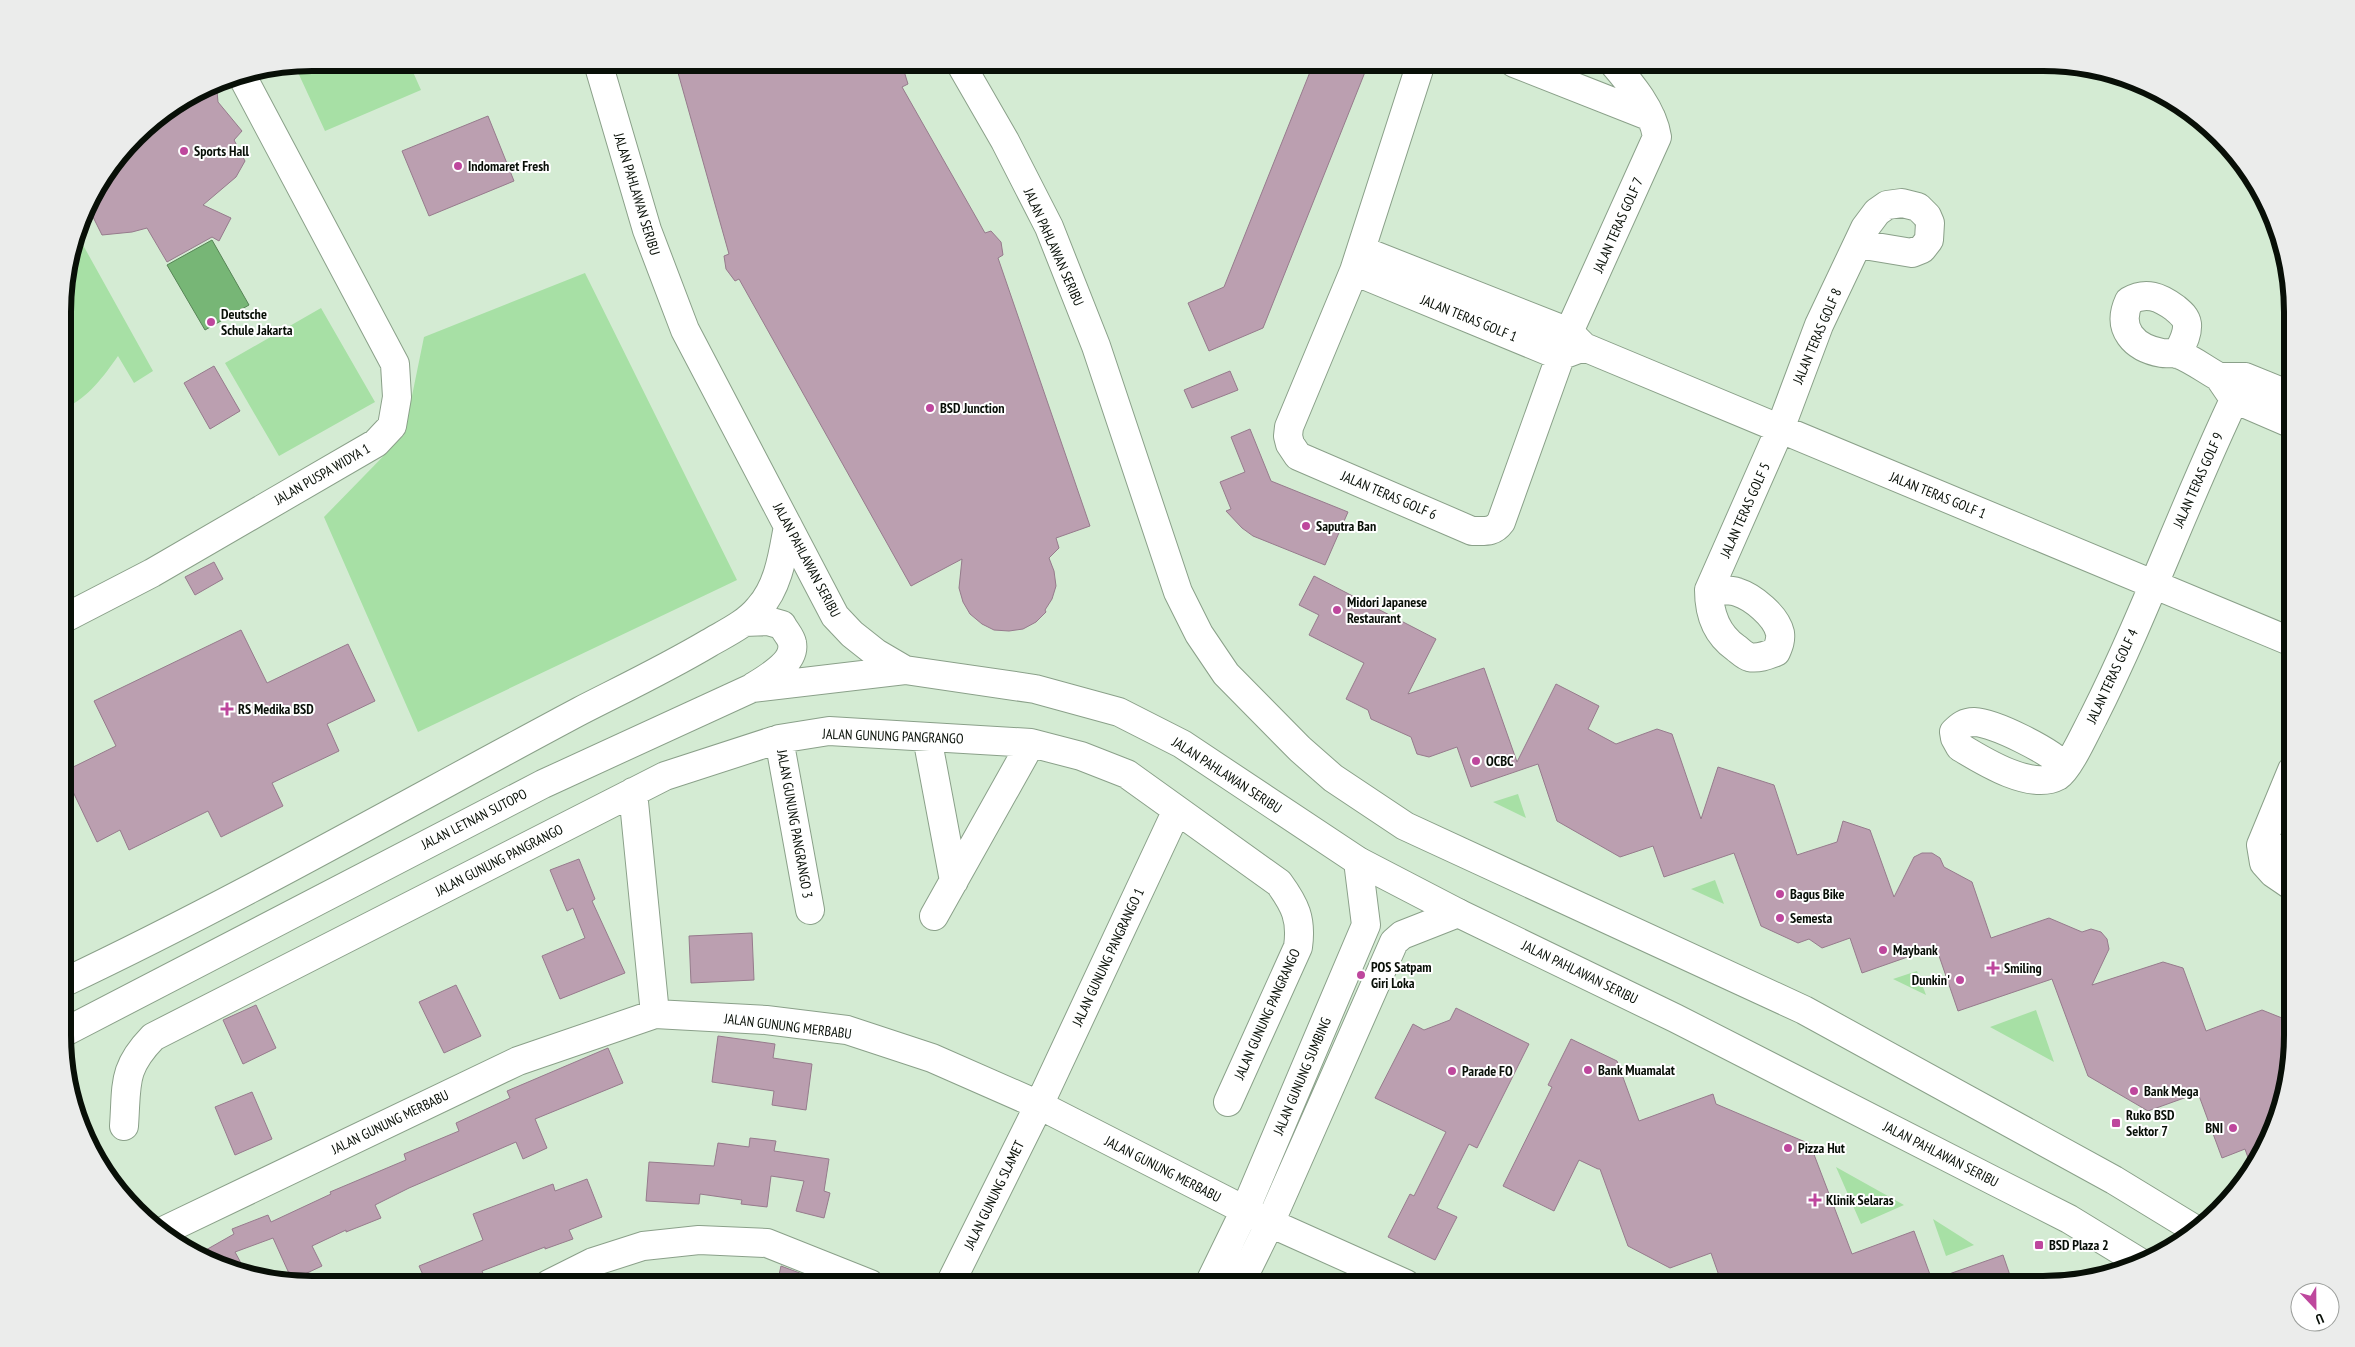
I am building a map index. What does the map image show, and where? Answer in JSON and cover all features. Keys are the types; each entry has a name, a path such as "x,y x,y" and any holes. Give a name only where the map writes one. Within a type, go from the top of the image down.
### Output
{"street":[{"name":"JALAN PAHLAWAN SERIBU","path":"601,71 647,230 685,330 835,616 852,634 876,653 905,670 1035,688 1119,712 1182,744 1358,861 1458,913 1675,1018 1994,1180 2069,1219 2133,1258"},
{"name":"JALAN PAHLAWAN SERIBU","path":"965,71 1005,141 1049,227 1096,346 1178,592 1199,634 1226,674 1300,749 1333,778 1405,826 1804,1010 2114,1180 2190,1226"},
{"path":"1358,261 1418,71"},
{"path":"1536,71 1651,118"},
{"name":"JALAN TERAS GOLF 7","path":"1571,345 1657,137 1651,118 1631,84 1620,71"},
{"name":"JALAN PUSPA WIDYA 1","path":"71,615 152,573 376,443 392,426 397,397 396,364 245,81"},
{"name":"JALAN TERAS GOLF 8","path":"1780,429 1818,325 1858,244"},
{"name":"JALAN TERAS GOLF 1","path":"1358,261 1780,429 2284,639"},
{"name":"JALAN TERAS GOLF 6","path":"1358,261 1289,428 1290,444 1298,456 1472,531 1490,531 1496,529 1501,522 1571,345"},
{"path":"2177,354 2233,384 2284,419"},
{"path":"2233,384 2284,394"},
{"name":"JALAN TERAS GOLF 9","path":"2153,583 2233,384"},
{"name":"JALAN TERAS GOLF 5","path":"1709,590 1780,429"},
{"path":"71,979 141,946 582,710 666,669 744,622 760,607 777,575 788,526"},
{"name":"JALAN TERAS GOLF 4","path":"2064,766 2078,748 2111,682 2153,583"},
{"path":"744,622 768,621 782,625 792,644 791,654 778,671 752,688"},
{"name":"JALAN LETNAN SUTOPO","path":"71,1029 543,784 752,688 905,670"},
{"name":"JALAN GUNUNG PANGRANGO","path":"124,1126 128,1073 137,1054 153,1037 665,776 779,739 828,731 1031,743 1081,756 1127,774 1279,883 1290,899 1299,922 1298,947 1228,1102"},
{"path":"927,737 954,881"},
{"name":"JALAN GUNUNG PANGRANGO 3","path":"779,739 810,910"},
{"path":"934,916 1031,743"},
{"path":"2284,789 2261,845 2264,863 2273,873 2284,881"},
{"path":"633,792 655,1014"},
{"name":"JALAN GUNUNG PANGRANGO 1","path":"1038,1105 1177,810"},
{"path":"2261,845 2284,850"},
{"name":"JALAN GUNUNG SUMBING","path":"1213,1276 1244,1210 1366,925 1358,861"},
{"path":"1244,1276 1270,1223 1394,942 1402,935 1458,913"},
{"name":"JALAN GUNUNG MERBABU","path":"168,1228 518,1061 655,1014 766,1020 846,1030 932,1058 1038,1105 1270,1223 1388,1276"},
{"name":"JALAN GUNUNG SLAMET","path":"954,1276 1038,1105"},
{"path":"565,1276 593,1262 643,1246 699,1240 767,1243 850,1276"}],"shaded area":[{"path":"413,71 421,90 325,131 298,72"},
{"path":"212,240 249,305 205,330 167,265"},
{"path":"82,242 153,371 134,383 118,356 101,379 71,405 71,312 73,281"},
{"path":"585,273 737,580 418,732 324,517 404,435 424,337"},
{"path":"321,308 375,402 279,456 225,363"},
{"path":"1518,794 1526,818 1493,802"},
{"path":"1715,880 1724,904 1691,889"},
{"path":"1917,971 1926,995 1893,979"},
{"path":"2036,1010 2054,1062 1990,1027"},
{"path":"1836,1167 1904,1205 1861,1224"},
{"path":"1933,1219 1974,1245 1946,1256"}],"building":[{"name":"BSD Junction","path":"678,71 904,71 908,84 902,87 985,233 991,231 1001,242 1003,255 998,258 1090,526 1056,538 1059,548 1049,558 1054,571 1056,586 1052,599 1045,610 1046,612 1036,622 1023,629 1009,631 994,630 982,624 970,614 963,602 959,588 962,559 911,586 739,279 735,281 726,269 724,256 729,254"},
{"path":"1310,71 1365,71 1263,328 1209,351 1188,303 1224,287"},
{"name":"Sports Hall","path":"217,91 218,102 242,131 234,140 245,161 236,177 203,205 231,218 219,241 212,237 167,262 147,228 132,232 102,235 92,215 121,165 165,121"},
{"name":"Indomaret Fresh","path":"488,116 514,181 429,216 402,151"},
{"path":"214,366 240,411 210,429 184,383"},
{"path":"1230,371 1238,390 1192,408 1184,390"},
{"path":"1250,429 1271,481 1348,512 1325,565 1253,536 1242,528 1226,511 1231,509 1220,482 1245,472 1231,437"},
{"path":"214,562 223,579 195,595 185,577"},
{"path":"1314,576 1436,639 1408,694 1484,668 1517,762 1556,684 1599,706 1588,729 1616,744 1657,729 1672,734 1701,819 1718,767 1774,785 1797,855 1837,842 1843,821 1870,830 1894,897 1914,857 1922,853 1932,853 1940,858 1944,867 1972,882 1991,938 2049,918 2082,932 2091,929 2101,932 2107,939 2109,949 2092,985 2163,962 2183,968 2206,1031 2262,1010 2284,1019 2282,1066 2276,1097 2259,1141 2249,1159 2245,1149 2222,1158 2198,1093 2148,1111 2088,1076 2052,979 1958,1011 1936,947 1862,973 1850,938 1822,948 1809,939 1798,943 1761,926 1734,853 1664,877 1653,846 1620,857 1557,821 1538,764 1471,787 1457,747 1429,757 1417,754 1411,737 1371,719 1368,710 1346,699 1364,663 1309,635 1319,615 1299,605"},
{"name":"RS Medika BSD","path":"241,630 267,683 348,644 375,701 327,724 339,751 272,783 283,806 221,837 208,811 129,850 120,830 97,842 71,788 71,768 116,746 94,701"},
{"path":"579,859 595,899 592,901 625,973 560,999 542,956 585,938 573,908 567,911 550,870"},
{"path":"752,933 754,980 691,983 689,936"},
{"path":"456,985 481,1036 444,1053 419,1002"},
{"path":"256,1005 276,1048 243,1064 223,1020"},
{"name":"Parade FO","path":"1456,1008 1529,1044 1477,1148 1469,1144 1437,1208 1457,1217 1435,1260 1388,1237 1410,1194 1414,1196 1446,1132 1375,1098 1413,1024 1424,1030 1450,1020"},
{"path":"718,1036 775,1044 773,1058 812,1064 806,1110 772,1105 774,1091 712,1082"},
{"path":"1571,1039 1617,1061 1639,1121 1713,1094 1716,1104 1810,1144 1852,1254 1914,1231 1931,1276 1719,1276 1711,1253 1670,1268 1628,1246 1600,1169 1579,1160 1554,1211 1503,1186 1552,1087 1548,1085"},
{"path":"608,1048 623,1083 535,1119 547,1148 523,1159 516,1142 409,1188 375,1205 381,1218 346,1232 346,1230 312,1246 322,1266 302,1275 290,1275 273,1238 235,1252 242,1265 205,1250 234,1234 232,1229 268,1215 271,1222 331,1194 330,1192 406,1160 404,1154 459,1131 456,1123 510,1098 507,1091"},
{"path":"252,1092 272,1139 235,1155 215,1107"},
{"path":"750,1138 776,1141 774,1151 829,1159 824,1191 830,1193 824,1218 796,1211 804,1181 771,1176 767,1207 741,1204 742,1200 700,1194 699,1204 646,1201 649,1162 714,1166 718,1143 749,1147"},
{"path":"587,1179 602,1217 569,1230 573,1239 545,1249 545,1247 482,1271 484,1276 423,1276 419,1266 483,1240 473,1214 553,1184 555,1191"},
{"path":"2003,1255 2010,1276 1943,1276"},
{"path":"781,1266 808,1276 779,1276"}],"place":[{"name":"Sports Hall","path":"184,151"},
{"name":"Indomaret Fresh","path":"458,166"},
{"name":"Deutsche Schule Jakarta","path":"211,322"},
{"name":"BSD Junction","path":"930,408"},
{"name":"Saputra Ban","path":"1306,526"},
{"name":"Midori Japanese Restaurant","path":"1337,610"},
{"name":"RS Medika BSD","path":"227,709"},
{"name":"OCBC","path":"1476,761"},
{"name":"Bagus Bike","path":"1780,894"},
{"name":"Semesta","path":"1780,918"},
{"name":"Maybank","path":"1883,950"},
{"name":"Smiling","path":"1993,968"},
{"name":"POS Satpam Giri Loka","path":"1361,975"},
{"name":"Dunkin'","path":"1960,980"},
{"name":"Bank Muamalat","path":"1588,1070"},
{"name":"Parade FO","path":"1452,1071"},
{"name":"Bank Mega","path":"2134,1091"},
{"name":"Ruko BSD Sektor 7","path":"2116,1123"},
{"name":"BNI","path":"2233,1128"},
{"name":"Pizza Hut","path":"1788,1148"},
{"name":"Klinik Selaras","path":"1815,1200"},
{"name":"BSD Plaza 2","path":"2039,1245"}]}
